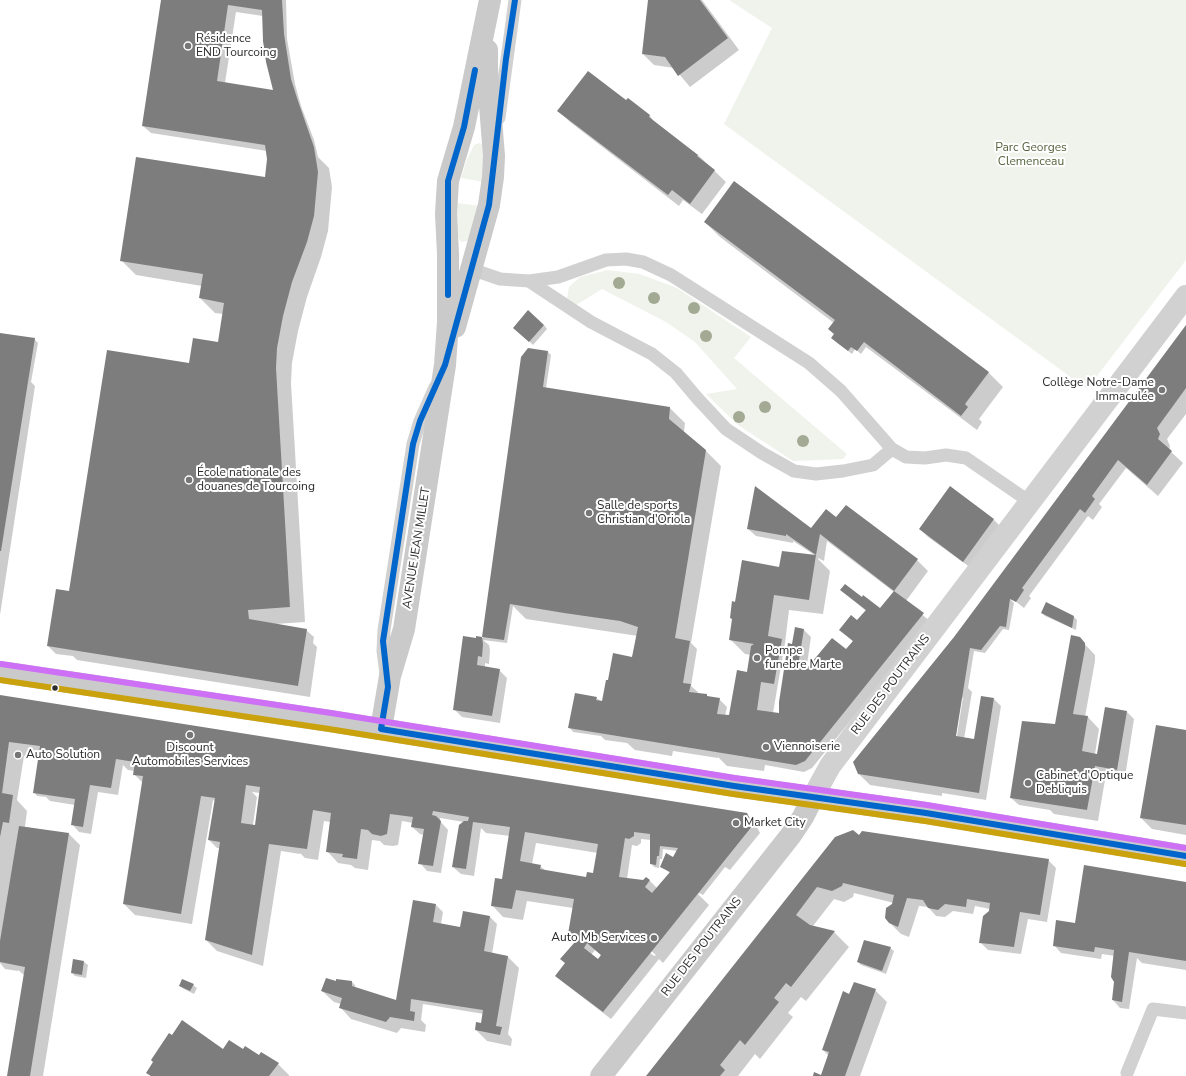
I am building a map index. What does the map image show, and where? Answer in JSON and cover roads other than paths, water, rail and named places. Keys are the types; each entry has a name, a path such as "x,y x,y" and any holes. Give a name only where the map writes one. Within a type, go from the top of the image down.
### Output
{"main road":[{"name":"AVENUE JEAN MILLET","path":"445,365 489,205 494,156 487,68 490,2"},
{"name":"AVENUE JEAN MILLET","path":"381,729 392,667 404,629 445,365 448,322 448,254 446,214 448,181 464,127 490,2"},
{"path":"0,672 381,729 734,786 926,813 1186,856"},
{"name":"RUE DES POUTRAINS","path":"601,1076 791,835 803,817 813,797"}],"street":[{"name":"RUE DES POUTRAINS","path":"813,797 830,766 1186,296"}],"lane":[{"path":"494,156 515,0"},
{"path":"471,269 500,279 529,281 558,276 606,260 626,259 643,262 671,275 809,363 841,391 892,449 906,457 924,458 946,455 966,458 1030,502"},
{"path":"529,281 591,322 652,354 676,373 726,429 762,453 794,471 816,474 843,471 873,465 892,449"},
{"path":"1127,1073 1153,1010 1186,1013"}],"place":[{"name":"Résidence END Tourcoing","path":"188,46"},
{"name":"Collège Notre-Dame Immaculée","path":"1162,390"},
{"name":"École nationale des douanes de Tourcoing","path":"189,480"},
{"name":"Salle de sports Christian d'Oriola","path":"589,513"},
{"name":"Pompe funebre Marte","path":"757,658"},
{"name":"Discount Automobiles Services","path":"190,735"},
{"name":"Viennoiserie","path":"766,747"},
{"name":"Auto Solution","path":"18,755"},
{"name":"Cabinet d'Optique Debliquis","path":"1028,783"},
{"name":"Market City","path":"736,823"},
{"name":"Auto Mb Services","path":"654,938"}],"park label":[{"name":"Parc Georges Clemenceau","path":"1031,155"}]}
